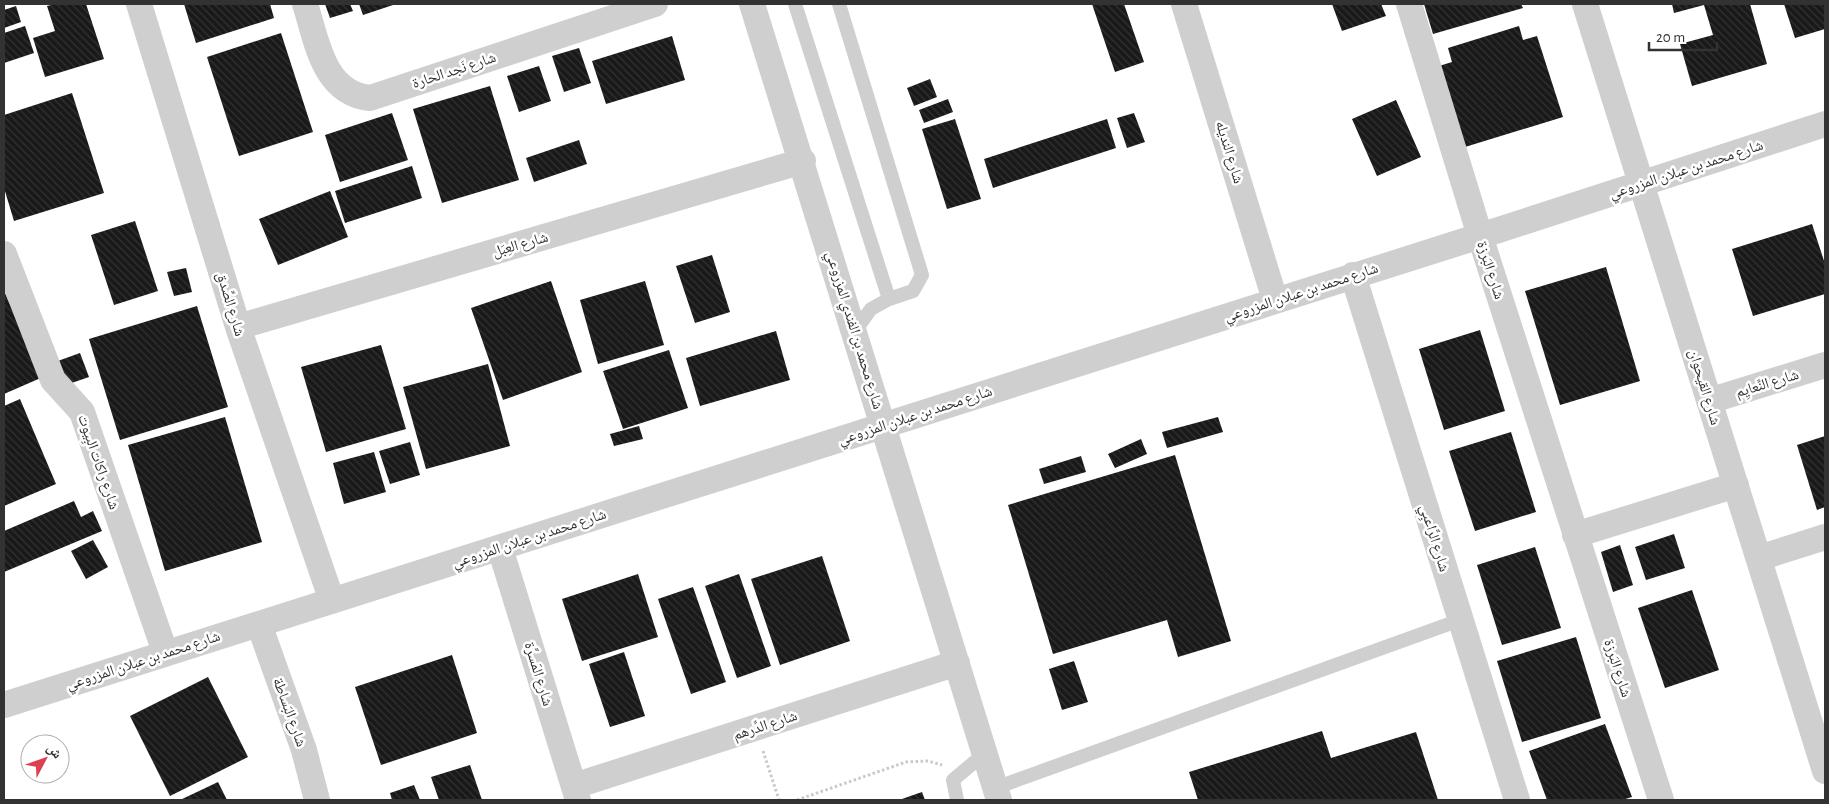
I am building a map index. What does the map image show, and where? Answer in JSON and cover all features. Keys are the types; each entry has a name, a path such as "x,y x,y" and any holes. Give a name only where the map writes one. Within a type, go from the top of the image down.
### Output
{"street":[{"name":"شارع الصِّدق","path":"139,4 238,327 332,600"},
{"name":"شارع نَجد الحارة","path":"305,4 322,59 332,78 351,93 370,98 654,4"},
{"name":"شارع محمد بن الفندي المزروعي","path":"752,4 803,161 997,794"},
{"name":"شارع النديله","path":"1184,4 1275,300"},
{"name":"شارع البَرزة","path":"1409,4 1480,236 1661,800"},
{"name":"شارع القيحوان","path":"1585,4 1760,558 1825,771"},
{"name":"شارع محمد بن عبلان المزروعي","path":"4,705 165,652 500,548 1480,236 1825,124"},
{"name":"شارع العِبَل","path":"238,327 803,161"},
{"name":"شارع راكات البِيوت","path":"4,254 53,380 82,412 165,652"},
{"name":"شارع الرَّاعبِي","path":"1353,275 1517,800"},
{"name":"شارع النَّعايِم","path":"1710,401 1825,365"},
{"path":"1576,535 1736,485"},
{"path":"1760,558 1825,537"},
{"name":"شارع المَسرَّة","path":"500,548 576,793"},
{"name":"شارع البَساطة","path":"259,624 304,750 317,800"},
{"name":"شارع الدِّرهم","path":"576,793 755,728 956,663"}],"lane":[{"path":"795,4 889,299"},
{"path":"839,4 922,275 913,291 889,299 871,309 855,331"},
{"path":"997,794 1460,620"},
{"path":"957,800 953,785 957,776 984,754"}],"path":[{"path":"755,728 780,800"},
{"path":"797,800 906,762 928,761 938,764 957,776"}],"building":[{"path":"55,4 86,4 104,59 45,77 33,38 55,31 47,6"},
{"path":"184,4 270,4 274,18 196,43"},
{"path":"325,4 350,4 353,11 330,18"},
{"path":"359,4 396,4 363,15"},
{"path":"1092,4 1124,4 1144,62 1115,72"},
{"path":"1332,4 1381,4 1386,16 1342,31"},
{"path":"1424,4 1521,4 1523,8 1433,34"},
{"path":"1672,4 1750,4 1767,64 1692,86 1680,44 1713,35 1704,5 1674,13"},
{"path":"1784,4 1825,4 1825,29 1795,38"},
{"path":"16,6 21,22 4,28 4,10"},
{"path":"25,26 34,53 4,63 4,33"},
{"path":"1519,26 1523,40 1537,36 1563,117 1465,147 1439,66 1452,62 1448,48"},
{"path":"281,33 313,132 239,156 207,57"},
{"path":"672,36 685,80 606,104 592,61"},
{"path":"579,48 591,83 564,92 552,56"},
{"path":"539,66 551,101 519,112 507,76"},
{"path":"930,79 937,97 914,106 907,88"},
{"path":"490,86 519,180 442,203 413,109"},
{"path":"72,93 104,193 14,221 4,188 4,115"},
{"path":"948,99 953,112 924,123 919,110"},
{"path":"1396,100 1421,157 1377,176 1352,119"},
{"path":"392,113 408,160 340,182 325,135"},
{"path":"1134,113 1145,142 1127,148 1117,118"},
{"path":"955,119 981,199 947,209 922,129"},
{"path":"1107,119 1116,148 993,188 984,159"},
{"path":"579,140 587,164 534,182 526,158"},
{"path":"412,166 422,198 345,223 335,191"},
{"path":"330,191 348,237 278,265 259,219"},
{"path":"135,221 158,291 114,305 91,235"},
{"path":"1812,224 1825,264 1825,294 1753,316 1732,249"},
{"path":"712,255 730,312 695,323 676,266"},
{"path":"1606,267 1640,381 1560,405 1525,291"},
{"path":"186,268 192,292 174,296 167,272"},
{"path":"551,281 582,372 503,400 471,308"},
{"path":"645,281 664,345 598,364 580,300"},
{"path":"4,291 43,377 4,394"},
{"path":"197,306 228,407 120,440 89,339"},
{"path":"1480,330 1505,411 1444,430 1419,349"},
{"path":"776,331 790,380 700,406 686,358"},
{"path":"381,345 406,429 326,452 301,367"},
{"path":"669,350 688,408 623,429 603,371"},
{"path":"80,353 89,377 63,386 55,362"},
{"path":"488,364 510,446 426,469 403,387"},
{"path":"20,399 56,484 4,506 4,406"},
{"path":"225,417 262,542 165,571 128,445"},
{"path":"1218,417 1223,432 1167,448 1162,432"},
{"path":"639,426 643,439 614,446 610,434"},
{"path":"1511,432 1536,512 1475,531 1449,451"},
{"path":"1825,436 1825,507 1817,510 1797,445"},
{"path":"1141,439 1147,454 1115,468 1108,454"},
{"path":"410,442 420,475 390,484 379,451"},
{"path":"374,452 386,492 344,504 333,463"},
{"path":"1175,455 1231,641 1178,657 1167,620 1053,654 1008,505"},
{"path":"1081,456 1086,472 1044,484 1039,469"},
{"path":"74,501 81,517 93,511 102,531 4,572 4,531"},
{"path":"1674,534 1685,568 1646,580 1635,547"},
{"path":"93,540 108,567 86,579 71,551"},
{"path":"1620,545 1633,585 1613,592 1601,552"},
{"path":"1535,547 1561,628 1502,645 1477,565"},
{"path":"822,556 850,641 780,665 751,579"},
{"path":"638,574 658,637 582,661 562,599"},
{"path":"739,574 771,666 737,678 705,586"},
{"path":"693,587 726,682 691,694 658,599"},
{"path":"1692,590 1719,670 1665,688 1638,608"},
{"path":"1576,637 1601,718 1522,742 1497,661"},
{"path":"624,652 645,716 610,727 589,664"},
{"path":"452,655 477,733 381,765 355,687"},
{"path":"1074,661 1088,702 1062,710 1049,669"},
{"path":"208,677 248,757 170,796 130,716"},
{"path":"1605,724 1632,797 1622,800 1547,800 1529,751"},
{"path":"1322,731 1331,758 1416,732 1438,800 1198,800 1189,772"},
{"path":"470,765 482,800 439,800 431,777"},
{"path":"218,782 227,800 180,800"},
{"path":"414,785 420,800 392,800 390,793"},
{"path":"922,792 925,800 899,800"}]}
